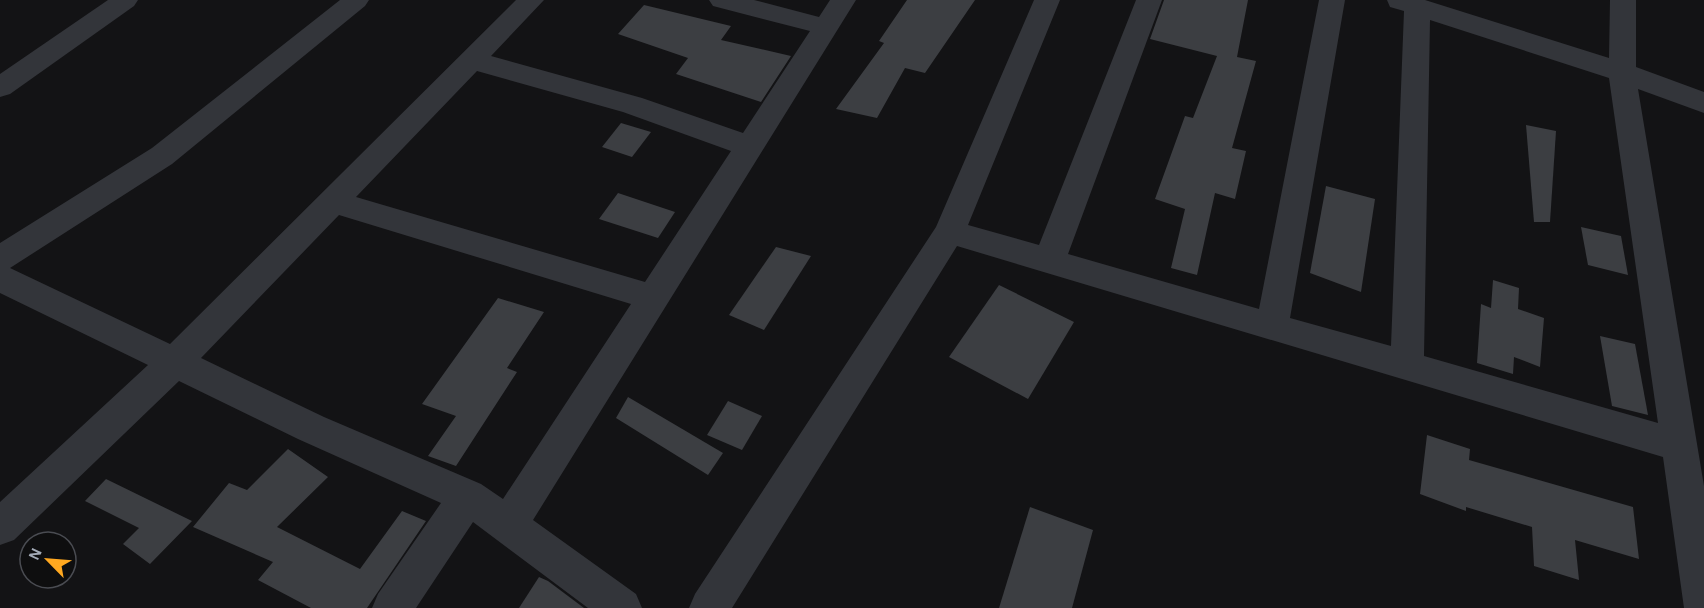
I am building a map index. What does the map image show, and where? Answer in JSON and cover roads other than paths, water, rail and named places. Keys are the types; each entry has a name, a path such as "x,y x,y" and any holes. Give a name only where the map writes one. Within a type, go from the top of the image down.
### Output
{"street":[{"path":"0,87 125,0"},
{"path":"0,259 162,156 356,0"},
{"path":"0,527 175,362 531,0"},
{"path":"722,0 826,27"},
{"path":"508,525 843,0"},
{"path":"709,608 950,232 1047,0"},
{"path":"1049,261 1149,0"},
{"path":"1272,326 1332,0"},
{"path":"1623,0 1622,72 1704,608"},
{"path":"1407,366 1407,3 1622,72 1704,104"},
{"path":"471,60 632,105 750,146"},
{"path":"333,201 653,298"},
{"path":"950,232 1680,446"},
{"path":"0,278 311,428 468,496 622,608"},
{"path":"392,608 468,496"}]}
